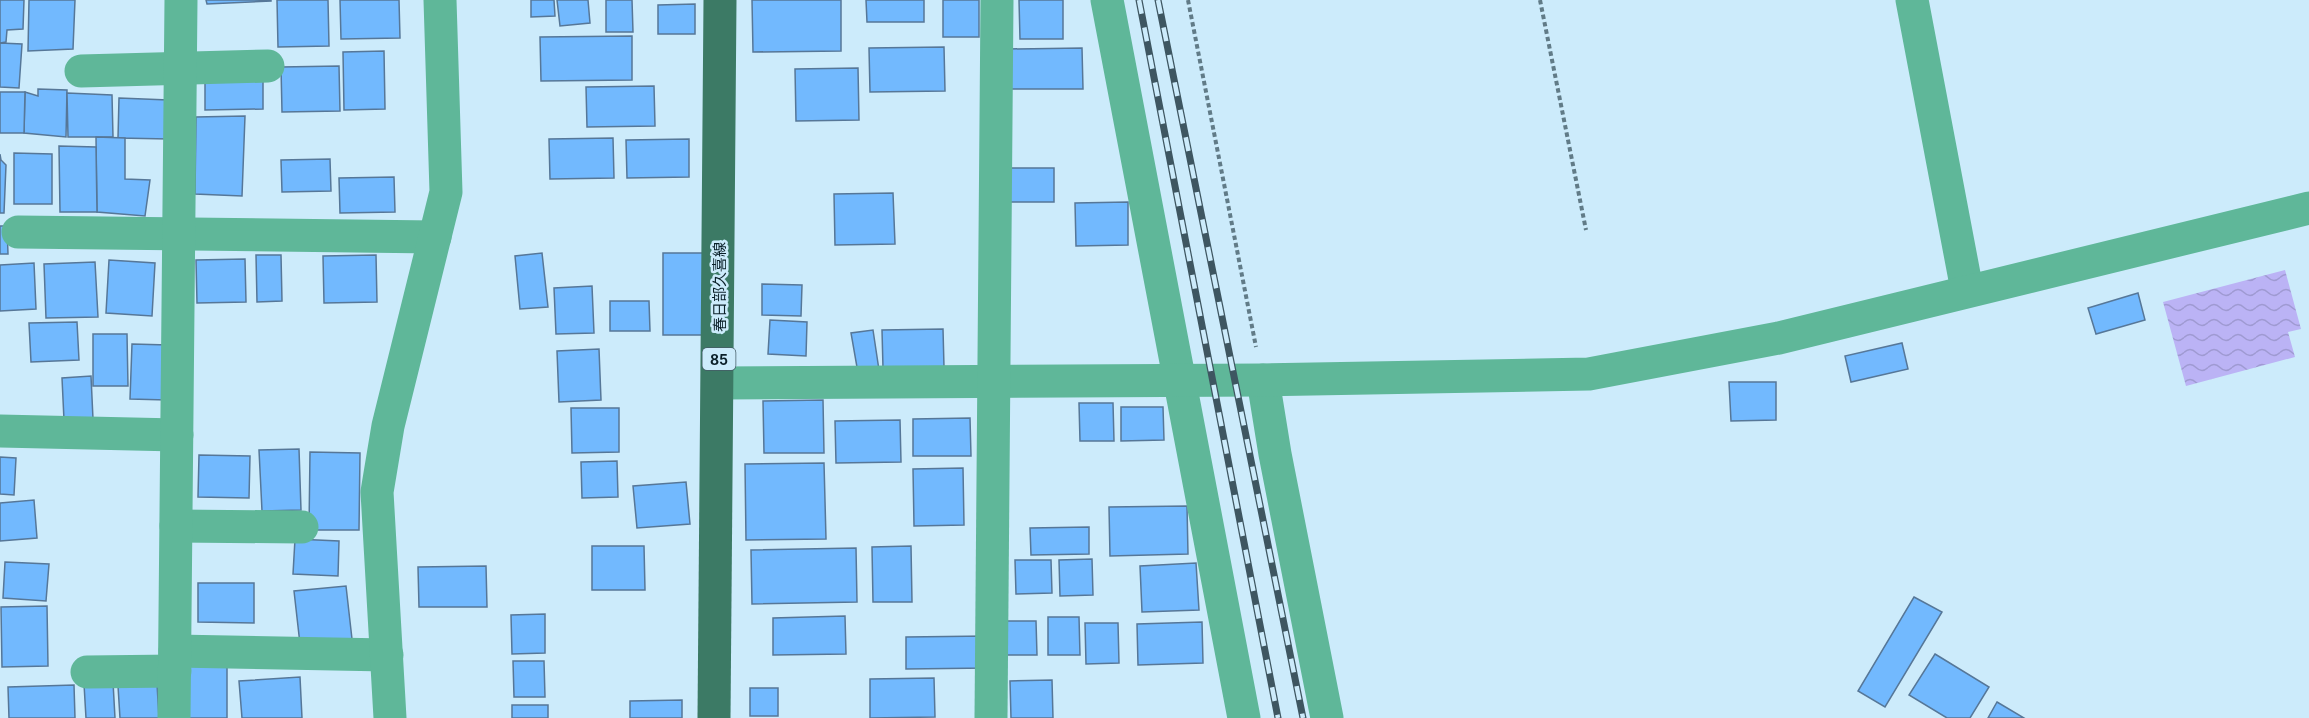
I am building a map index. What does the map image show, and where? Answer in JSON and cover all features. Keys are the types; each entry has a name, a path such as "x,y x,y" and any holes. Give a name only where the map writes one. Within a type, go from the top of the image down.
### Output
{"main road":[{"name":"春日部久喜線","path":"714,718 719,383 720,0"}],"street":[{"path":"174,718 181,0"},
{"path":"390,718 377,492 388,426 446,192 440,0"},
{"path":"991,718 997,0"},
{"path":"1107,0 1244,718"},
{"path":"1911,0 1967,290"},
{"path":"81,71 268,66"},
{"path":"719,383 994,383 1589,374 1779,338 1967,290 2309,208"},
{"path":"18,232 435,237"},
{"path":"1263,380 1275,454 1327,718"},
{"path":"0,431 177,435"},
{"path":"176,526 302,527"},
{"path":"87,672 175,661 387,655"}],"path":[{"path":"1188,0 1263,380"},
{"path":"1540,0 1586,230"}],"water":[{"path":"2285,270 2301,329 2288,332 2295,357 2186,386 2163,302"}],"building":[{"path":"0,0 24,0 23,29 7,30 6,42 0,43"},
{"path":"29,0 75,0 73,49 28,51"},
{"path":"206,0 271,0 271,1 207,4"},
{"path":"277,0 328,0 329,46 278,47"},
{"path":"340,0 399,0 400,38 341,39"},
{"path":"531,0 554,0 555,16 531,17"},
{"path":"557,0 588,0 590,23 560,26"},
{"path":"606,0 632,0 633,32 606,32"},
{"path":"752,0 841,0 841,51 753,52"},
{"path":"866,0 924,0 924,22 867,22"},
{"path":"943,0 979,0 979,37 943,37"},
{"path":"1019,0 1063,0 1063,39 1020,39"},
{"path":"695,4 695,34 658,34 658,5"},
{"path":"632,36 632,80 541,81 540,37"},
{"path":"0,43 22,44 19,88 0,87"},
{"path":"944,47 945,91 870,92 869,48"},
{"path":"1082,48 1083,89 1009,89 1008,49"},
{"path":"384,51 385,109 344,110 343,52"},
{"path":"339,66 340,111 282,112 281,67"},
{"path":"858,68 859,120 796,121 795,69"},
{"path":"263,74 263,109 205,110 205,75"},
{"path":"654,86 655,126 587,127 586,87"},
{"path":"38,89 67,90 66,137 24,133 25,92 38,96"},
{"path":"0,92 25,92 24,133 0,133"},
{"path":"67,93 112,95 113,137 68,137"},
{"path":"119,98 168,100 169,139 118,138"},
{"path":"245,116 242,196 195,194 196,117"},
{"path":"96,137 125,138 125,179 150,180 145,216 97,212"},
{"path":"613,138 614,178 550,179 549,139"},
{"path":"689,139 689,177 627,178 626,140"},
{"path":"59,146 96,147 97,212 60,212"},
{"path":"14,153 52,154 52,204 14,204"},
{"path":"0,154 1,160 6,165 4,213 0,213"},
{"path":"330,159 331,191 282,192 281,160"},
{"path":"1010,168 1054,168 1054,202 1010,202"},
{"path":"394,177 395,212 340,213 339,178"},
{"path":"893,193 895,244 835,245 834,194"},
{"path":"1128,202 1128,245 1076,246 1075,203"},
{"path":"0,226 7,226 8,254 0,254"},
{"path":"542,253 548,307 520,309 515,256"},
{"path":"663,253 704,253 705,335 663,335"},
{"path":"256,255 281,255 282,301 257,302"},
{"path":"376,255 377,302 324,303 323,256"},
{"path":"245,259 246,302 197,303 196,260"},
{"path":"109,260 155,263 152,316 106,313"},
{"path":"95,262 98,317 46,318 44,264"},
{"path":"34,263 36,309 0,311 0,265"},
{"path":"762,284 802,285 801,316 762,315"},
{"path":"592,286 594,333 556,334 554,288"},
{"path":"2138,293 2145,320 2096,334 2088,308"},
{"path":"610,301 649,301 650,331 610,331"},
{"path":"770,320 807,322 806,356 768,354"},
{"path":"77,322 79,360 31,362 29,323"},
{"path":"943,329 944,367 883,368 882,330"},
{"path":"873,330 879,370 858,373 851,333"},
{"path":"93,334 127,334 128,386 93,386"},
{"path":"1902,343 1908,369 1851,382 1845,356"},
{"path":"132,344 168,345 167,400 130,399"},
{"path":"599,349 601,400 559,402 557,351"},
{"path":"91,376 93,419 64,420 62,378"},
{"path":"1729,382 1776,382 1776,420 1731,421"},
{"path":"823,400 824,453 764,453 763,401"},
{"path":"1079,403 1113,403 1114,441 1080,441"},
{"path":"1121,407 1163,407 1164,440 1121,441"},
{"path":"571,408 619,408 619,452 572,453"},
{"path":"970,418 971,456 913,456 913,419"},
{"path":"900,420 901,462 836,463 835,421"},
{"path":"299,449 301,510 262,511 259,450"},
{"path":"310,452 360,453 359,530 309,530"},
{"path":"199,455 250,456 249,498 198,497"},
{"path":"0,457 16,458 14,495 0,494"},
{"path":"617,461 618,497 582,498 581,462"},
{"path":"824,463 826,539 746,540 745,464"},
{"path":"963,468 964,525 914,526 913,469"},
{"path":"686,482 690,524 637,528 633,486"},
{"path":"34,500 37,538 0,541 0,503"},
{"path":"1187,506 1188,554 1110,556 1109,507"},
{"path":"1089,527 1089,554 1031,555 1030,528"},
{"path":"295,539 339,541 338,576 293,574"},
{"path":"592,546 644,546 645,590 592,590"},
{"path":"911,546 912,602 873,602 872,547"},
{"path":"856,548 857,602 752,604 751,550"},
{"path":"1092,559 1093,595 1060,596 1059,560"},
{"path":"1015,560 1051,560 1052,593 1016,594"},
{"path":"5,562 49,564 46,601 3,598"},
{"path":"1196,563 1199,610 1142,612 1140,566"},
{"path":"486,566 487,607 419,607 418,567"},
{"path":"198,583 254,583 254,623 198,622"},
{"path":"346,586 352,639 300,644 294,591"},
{"path":"1914,597 1942,612 1885,707 1858,691"},
{"path":"47,606 48,666 2,667 1,607"},
{"path":"545,614 545,653 512,654 511,615"},
{"path":"845,616 846,654 773,655 773,618"},
{"path":"1048,617 1079,617 1080,655 1048,655"},
{"path":"1006,621 1036,621 1037,655 1007,655"},
{"path":"1202,622 1203,663 1138,665 1137,624"},
{"path":"1085,623 1118,623 1119,663 1086,664"},
{"path":"987,636 988,668 906,669 906,637"},
{"path":"1935,654 1989,687 1970,718 1947,718 1909,695"},
{"path":"513,661 544,661 545,697 514,697"},
{"path":"187,666 227,666 227,718 187,718"},
{"path":"300,677 302,718 242,718 239,681"},
{"path":"934,678 935,717 870,718 870,679"},
{"path":"1052,680 1053,718 1011,718 1010,681"},
{"path":"113,682 115,718 86,718 84,684"},
{"path":"157,684 159,718 120,718 118,686"},
{"path":"74,685 75,718 9,718 8,687"},
{"path":"750,688 778,688 778,716 750,716"},
{"path":"682,700 682,718 630,718 630,701"},
{"path":"1997,702 2024,718 1988,718"},
{"path":"512,705 548,705 548,718 512,718"}],"railway":[{"path":"1139,0 1278,718"},
{"path":"1158,0 1303,718"}]}
